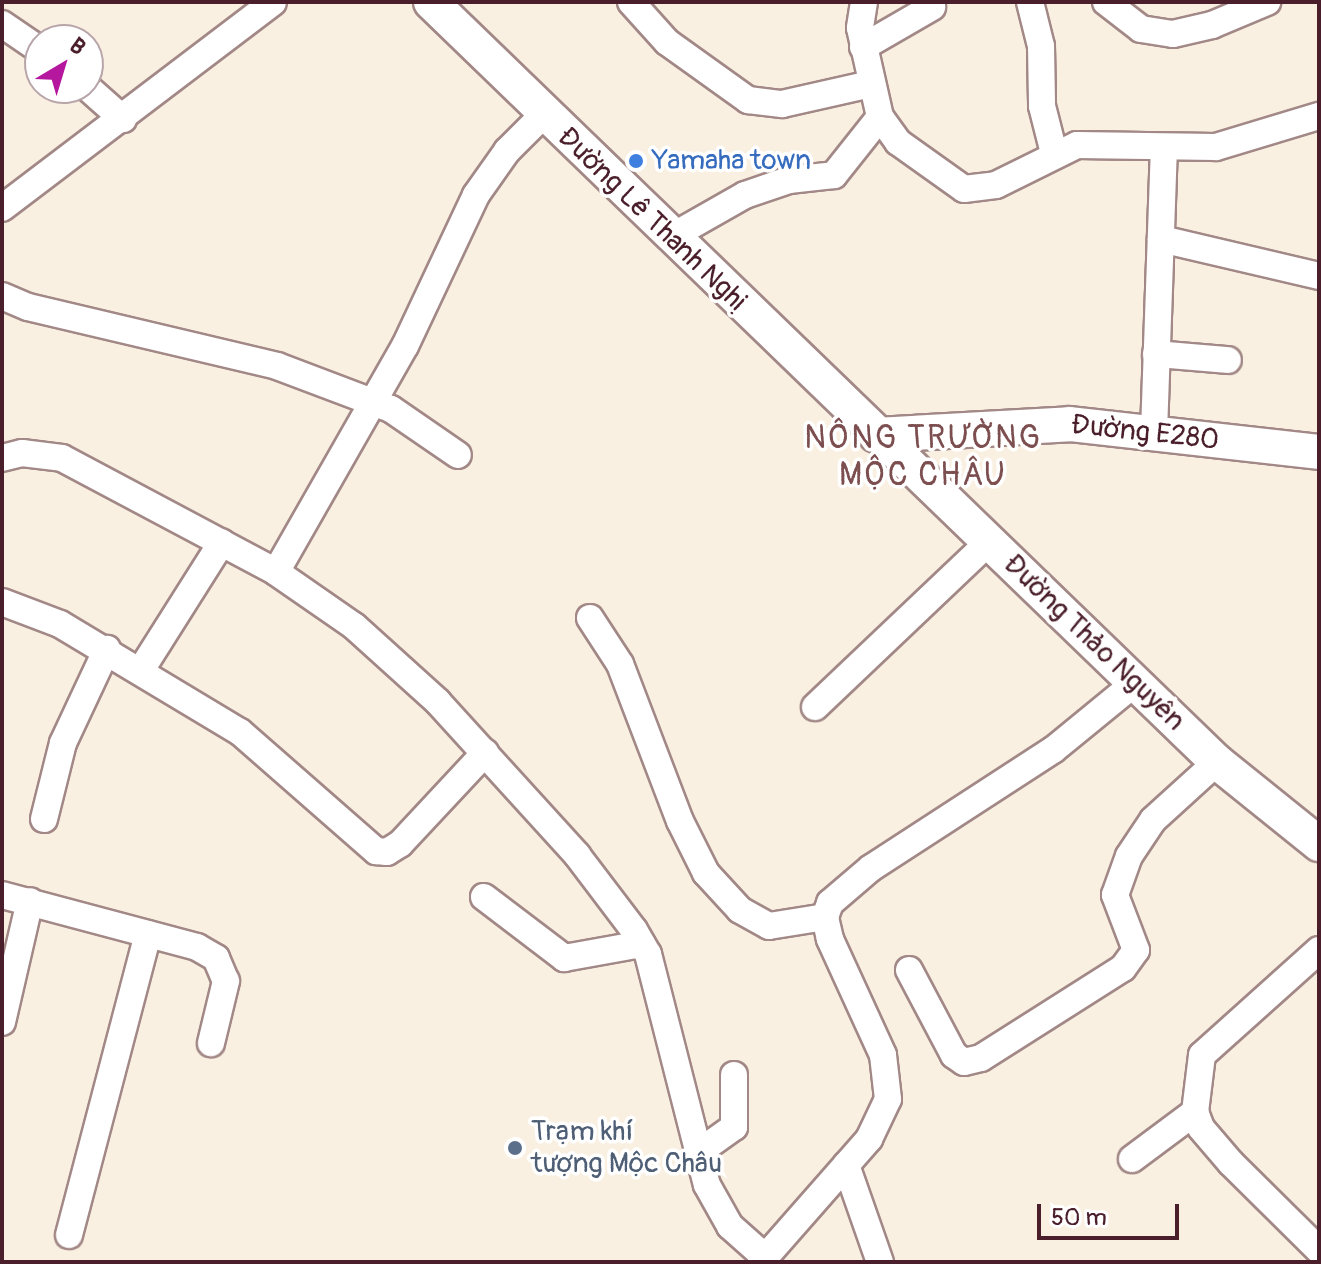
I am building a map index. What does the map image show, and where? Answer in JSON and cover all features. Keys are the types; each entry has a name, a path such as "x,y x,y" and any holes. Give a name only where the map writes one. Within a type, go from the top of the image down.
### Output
{"main road":[{"name":"Đường Lê Thanh Nghị","path":"431,2 543,115 876,435"},
{"name":"Đường E280","path":"876,435 1028,423 1154,432 1319,452"},
{"name":"Đường Thảo Nguyên","path":"876,435 1217,762 1319,844"}],"street":[{"path":"2,208 273,2"},
{"path":"631,2 667,42 748,100 782,104 871,84"},
{"path":"864,2 860,15 863,47 880,117 898,142 964,189 996,185 1054,153 1088,145 1216,147 1319,116"},
{"path":"1030,2 1041,46 1042,106 1054,153"},
{"path":"1106,2 1155,34 1212,25 1267,2"},
{"path":"863,47 932,7"},
{"path":"2,24 24,39"},
{"path":"104,102 123,119"},
{"path":"276,572 373,400 476,195 507,151 543,115"},
{"path":"671,237 745,195 789,180 834,175 844,168 880,117"},
{"path":"1154,432 1164,148"},
{"path":"1161,239 1319,276"},
{"path":"2,296 28,307 223,351 373,400 458,455"},
{"path":"1156,354 1228,360"},
{"path":"2,458 22,453 62,458 276,572 398,663 485,753 586,866 642,944 717,1210 763,1259 846,1165 883,1116 888,1080 825,917 830,903 871,868 1011,780 1135,683"},
{"path":"815,707 990,541"},
{"path":"141,670 222,542"},
{"path":"2,602 107,649 270,755 376,851 387,852 400,844 485,753"},
{"path":"590,618 620,664 680,821 706,873 740,910 769,926 825,917"},
{"path":"44,819 63,743 107,649"},
{"path":"909,970 954,1055 964,1062 981,1058 1123,968 1136,950 1115,895 1129,856 1153,820 1217,762"},
{"path":"2,895 206,951 222,966 225,994 211,1043"},
{"path":"484,897 564,958 642,944"},
{"path":"2,1022 30,901"},
{"path":"69,1235 148,934"},
{"path":"1319,950 1202,1055 1195,1112 1201,1128 1231,1163 1319,1250"},
{"path":"699,1152 734,1127 734,1075"},
{"path":"1132,1159 1195,1112"},
{"path":"846,1165 880,1262"}],"place":[{"name":"Yamaha town","path":"636,161"},
{"name":"Trạm khí tượng Mộc Châu","path":"515,1148"}],"district":[{"name":"NÔNG TRƯỜNG MỘC CHÂU","path":"923,458"}]}
